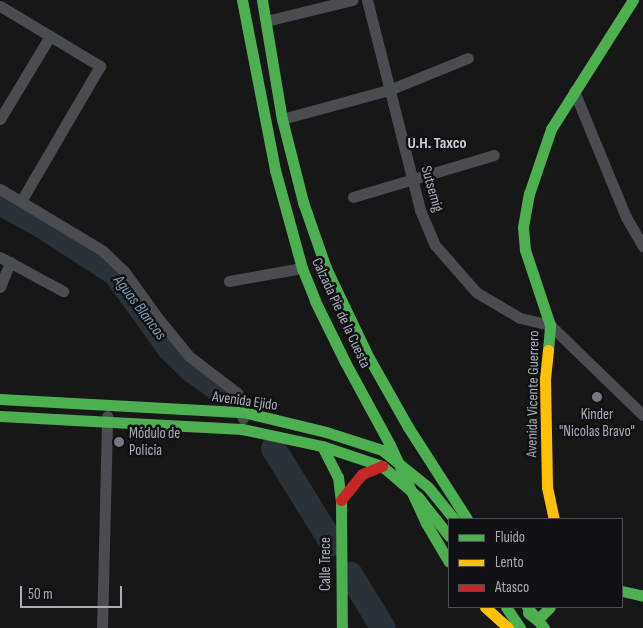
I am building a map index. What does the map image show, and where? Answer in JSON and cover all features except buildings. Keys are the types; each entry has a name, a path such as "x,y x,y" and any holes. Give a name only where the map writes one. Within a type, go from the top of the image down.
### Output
{"main road":[{"name":"Calzada Pie de la Cuesta","path":"242,0 275,170 302,268 341,353 396,435 461,516"},
{"name":"Calzada Pie de la Cuesta","path":"262,0 282,120 303,202 326,268 369,358 426,523 448,560"},
{"name":"Avenida Vicente Guerrero","path":"554,518 547,487 545,381 550,325 525,250 522,227 529,194 551,129 633,0"},
{"name":"Avenida Ejido","path":"0,399 243,412 326,432 382,450 428,486 461,516"},
{"name":"Avenida Ejido","path":"0,416 107,420 242,429 322,446 382,466 418,497 448,535"},
{"name":"Calle Trece","path":"322,446 332,462 338,477 342,628"},
{"path":"340,500 362,474 382,466"},
{"path":"623,591 643,596"},
{"path":"486,608 508,628"},
{"path":"507,608 520,628"},
{"path":"521,608 541,624"},
{"path":"528,608 541,624"},
{"path":"541,624 549,608"}],"street":[{"path":"266,21 352,0"},
{"name":"Sutsemig","path":"367,0 420,210 435,245 476,292 498,307 520,318 550,325"},
{"path":"0,6 100,66 20,202"},
{"path":"0,119 50,36"},
{"path":"282,120 389,90 468,58"},
{"path":"574,91 626,217 643,247"},
{"path":"353,197 494,156"},
{"path":"0,189 103,251 124,271 157,317 189,356 237,393 243,412 242,429"},
{"path":"0,287 5,259 63,292"},
{"path":"229,281 302,268"},
{"path":"550,325 643,415"},
{"path":"102,628 108,404"}],"waterway":[{"name":"Aguas Blancas","path":"0,203 36,222 115,273 169,348 192,370 220,390"},
{"name":"Aguas Blancas","path":"273,448 332,543"},
{"name":"Aguas Blancas","path":"350,574 383,628"}],"traffic: fast":[{"path":"242,0 275,170 302,268 315,301 345,362 390,445"},
{"path":"262,0 282,119 303,202 326,268 369,358 408,427 466,518"},
{"path":"548,350 550,325 525,250 523,227 529,194 551,129 633,0"},
{"path":"0,399 243,412 326,432 382,450 428,487 453,518"},
{"path":"0,416 242,429 322,446 382,466 418,497 448,535"},
{"path":"390,445 426,523 448,560"},
{"path":"322,446 338,477 341,500 342,628"},
{"path":"623,591 643,596"},
{"path":"507,608 520,628"},
{"path":"528,608 544,628"},
{"path":"528,613 537,620 549,608"}],"traffic: slow":[{"path":"548,350 545,381 547,487 554,518"},
{"path":"486,608 508,628"}],"traffic: jam":[{"path":"341,500 362,474 382,466"}],"place":[{"name":"Kinder \"Nicolas Bravo\"","path":"597,397"},
{"name":"Módulo de Policía","path":"119,442"}],"district":[{"name":"U.H. Taxco","path":"437,144"}]}
